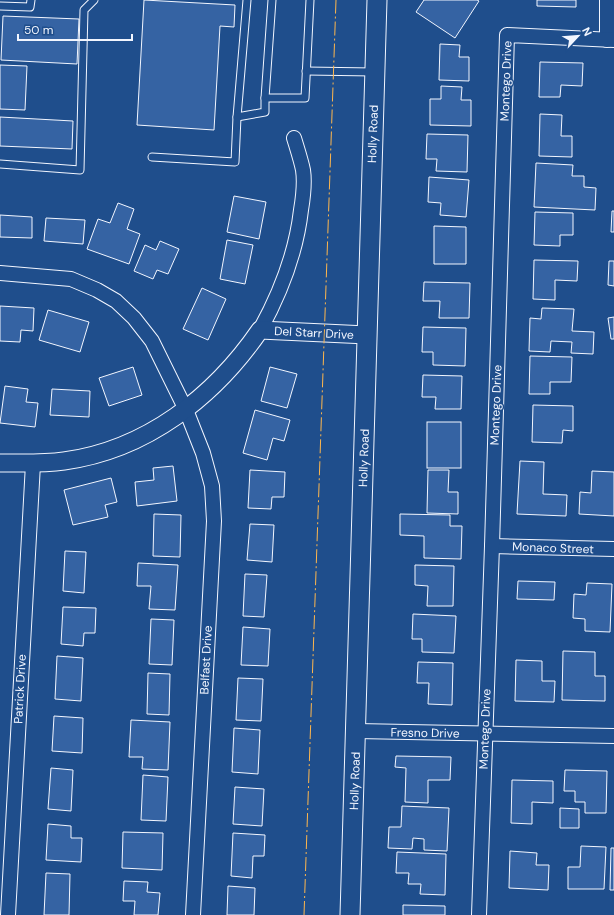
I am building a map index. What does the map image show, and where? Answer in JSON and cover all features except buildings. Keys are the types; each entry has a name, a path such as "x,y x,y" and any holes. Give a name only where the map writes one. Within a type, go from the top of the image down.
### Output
{"main road":[{"name":"Holly Road","path":"350,915 377,0"}],"street":[{"name":"Montego Drive","path":"479,915 492,546 507,35 610,40 607,0"},
{"name":"Del Starr Drive","path":"0,463 33,464 65,461 95,454 127,443 156,430 186,410 227,373 260,330 282,289 291,263 299,232 303,198 303,171 294,138"},
{"path":"0,273 71,279 97,290 116,301 134,318 152,341 186,410"},
{"name":"Del Starr Drive","path":"260,330 367,335"},
{"name":"Belfast Drive","path":"186,410 203,453 212,486 214,521 193,915"},
{"name":"Patrick Drive","path":"8,915 33,464"},
{"name":"Monaco Street","path":"492,546 614,550"},
{"name":"Fresno Drive","path":"356,732 614,736"}],"lane":[{"path":"0,6 30,7 30,0"},
{"path":"0,164 80,170 84,10 94,0"},
{"path":"152,158 235,162 247,0"},
{"path":"238,117 264,112 272,0"},
{"path":"266,98 305,98 310,0"},
{"path":"306,71 375,72"}],"power":[{"path":"304,915 336,0"}]}
